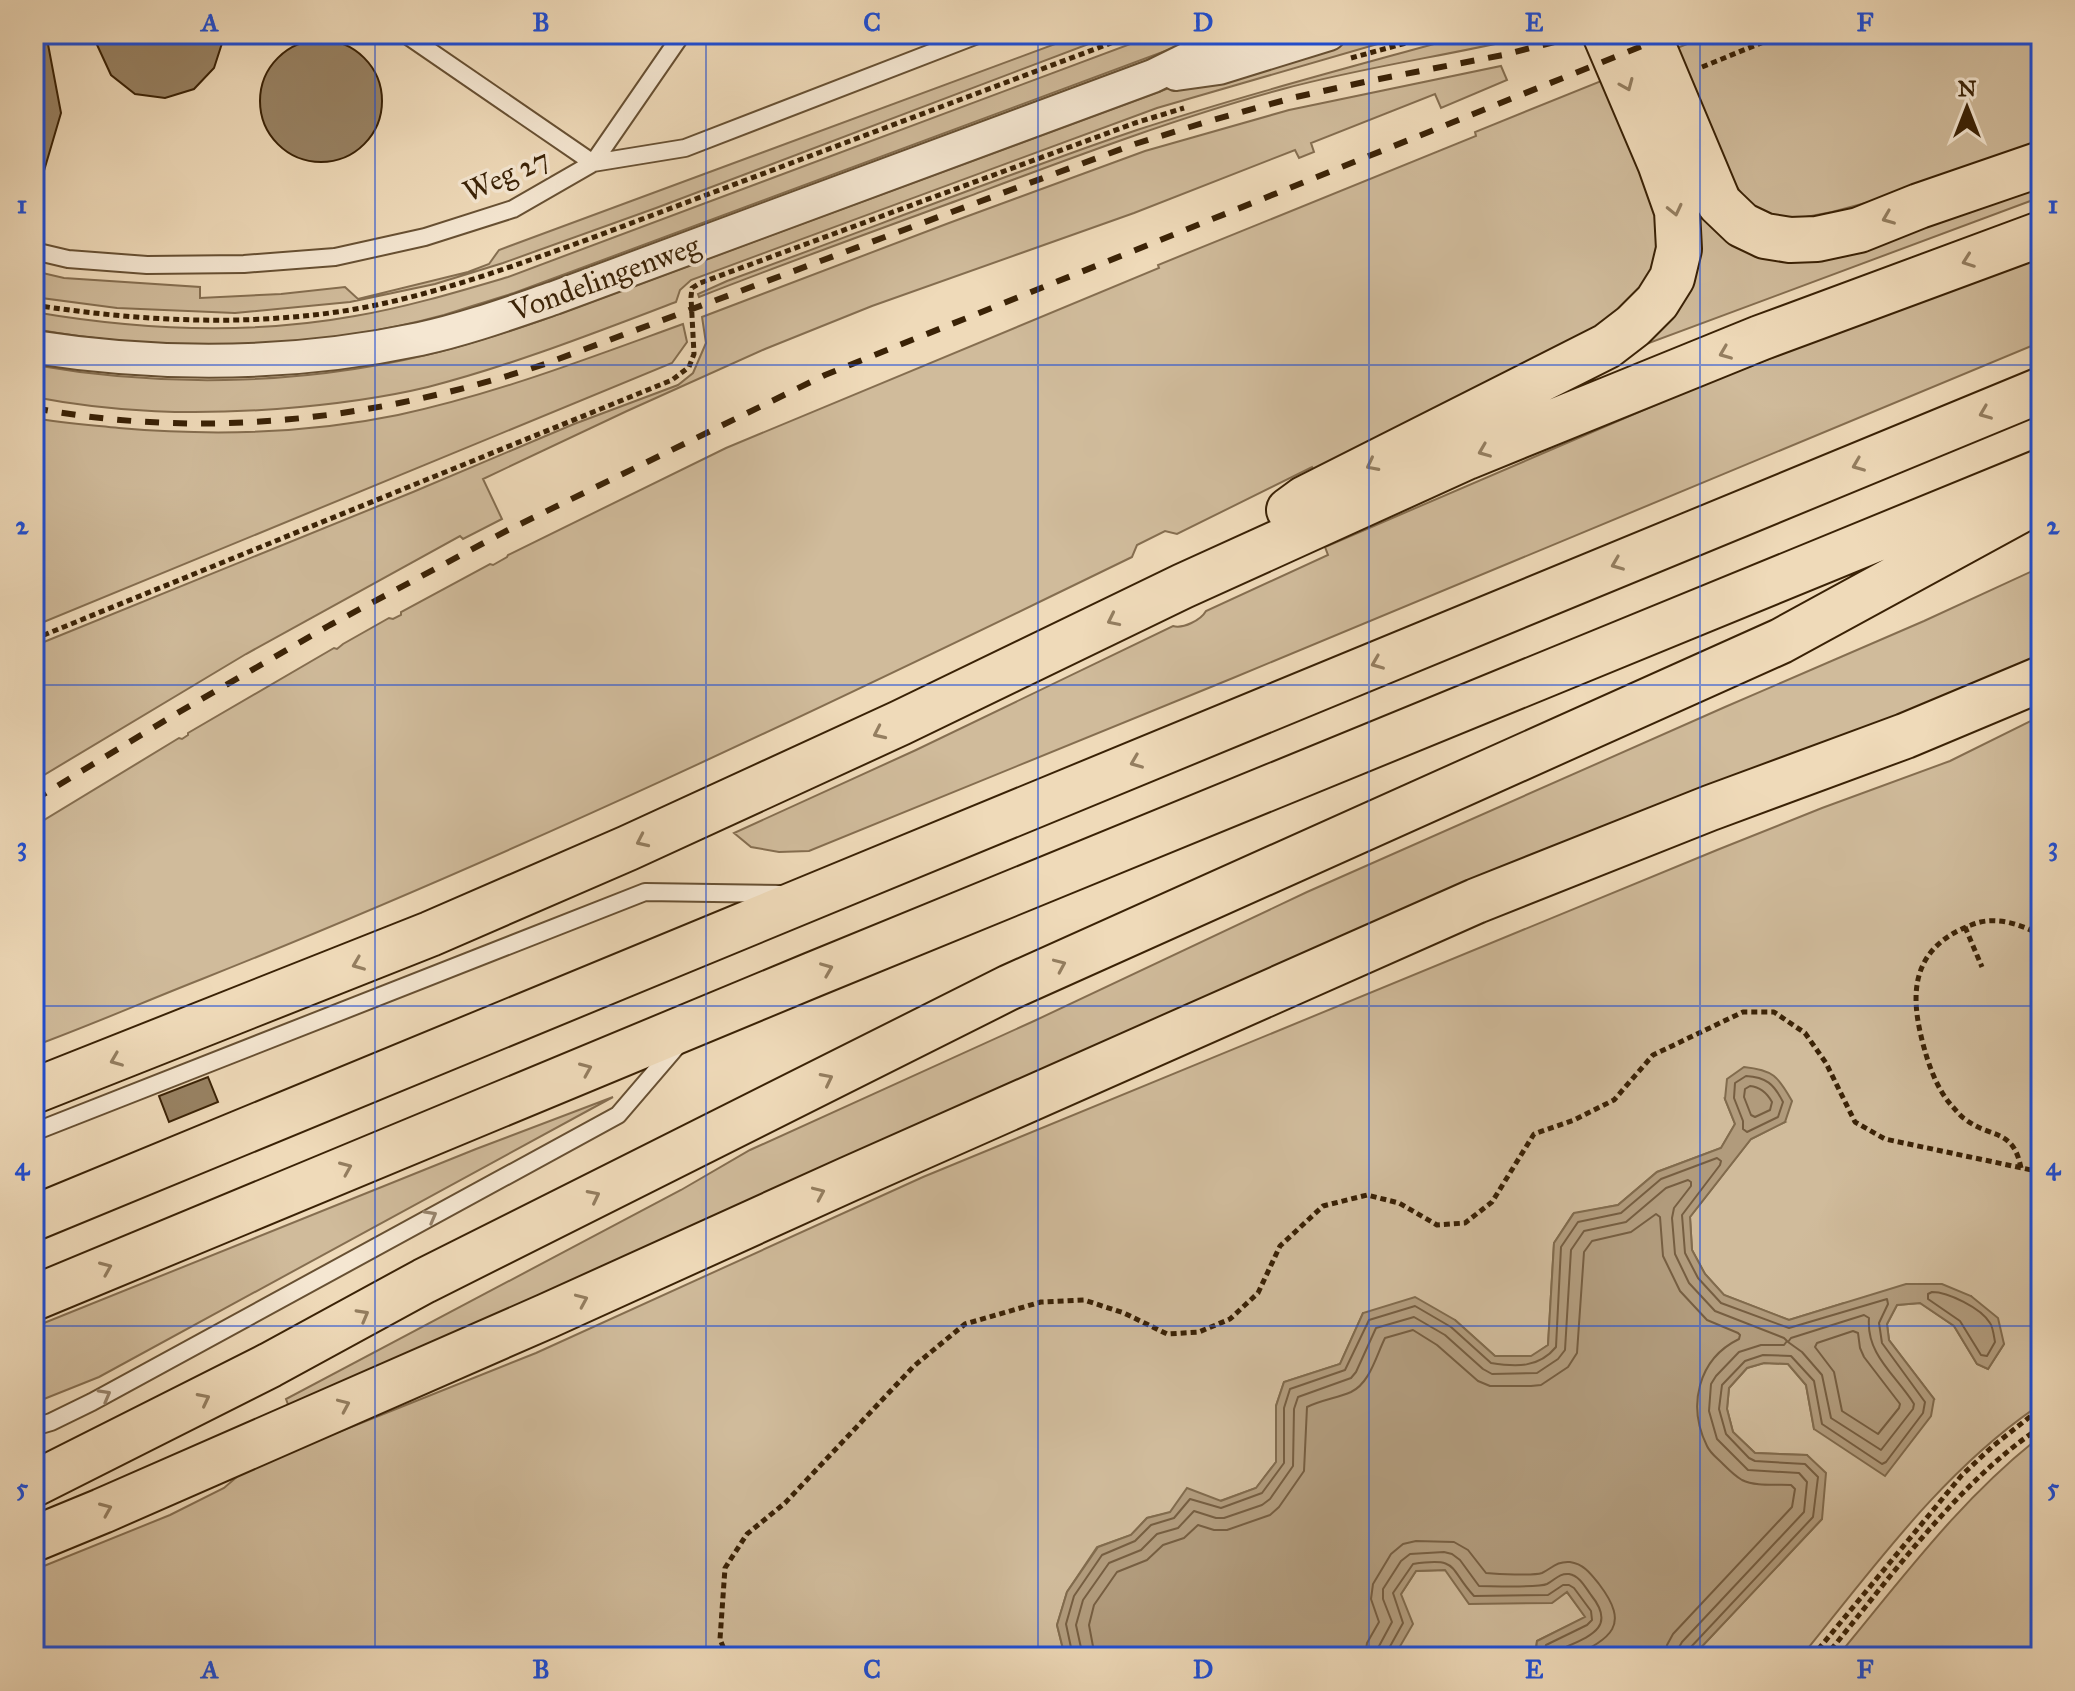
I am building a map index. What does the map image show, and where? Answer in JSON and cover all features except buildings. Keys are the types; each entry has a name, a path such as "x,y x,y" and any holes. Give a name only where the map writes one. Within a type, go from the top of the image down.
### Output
{"highway":[{"path":"34,1091 416,940 628,848 900,723 1183,586 1607,346 1657,302 1672,278 1679,249 1677,211 1605,34"},
{"path":"1648,34 1719,203 1742,225 1765,236 1790,240 1817,239 1859,230 2041,164"},
{"path":"1309,513 1467,457 1746,344 2041,234"},
{"path":"34,1218 2041,390"},
{"path":"34,1298 2041,472"},
{"path":"34,1484 270,1365 424,1281 1010,987 1781,641 2041,499"},
{"path":"34,1539 561,1310 1476,901 1710,808 1905,736 2041,679"}],"street":[{"name":"Vondelingenweg","path":"34,347 112,358 248,361 327,355 423,338 554,298 1153,76 1246,34"},
{"name":"Vondelingenweg","path":"1153,76 1219,68 1329,34"}],"lane":[{"path":"405,34 593,163 682,34"},
{"name":"Weg 27","path":"34,251 68,259 147,265 244,264 335,257 425,237 513,209 593,163 685,148 980,34"},
{"path":"34,1132 645,892 817,894"},
{"path":"34,1427 92,1402 618,1115 696,1024"}],"path":[{"name":"Vondelingenweg","path":"34,305 146,318 234,320 352,310 436,291 631,224 1135,34"},
{"path":"1349,59 1439,34"},
{"path":"1667,81 1783,34"},
{"path":"34,639 672,380 689,367 694,354 691,297 692,288 700,283 1135,123 1193,105"},
{"path":"2021,1168 2018,1153 2006,1138 1966,1121 1948,1103 1929,1065 1917,1025 1914,994 1919,972 1930,952 1951,933 1975,923 2005,921 2041,935"},
{"path":"1965,927 1982,967"},
{"path":"727,1657 720,1639 725,1568 747,1534 785,1503 914,1366 965,1324 1041,1302 1084,1300 1124,1313 1167,1334 1199,1332 1230,1319 1258,1293 1280,1246 1323,1206 1367,1195 1399,1203 1437,1225 1465,1223 1492,1202 1534,1134 1574,1120 1614,1100 1653,1055 1743,1012 1774,1012 1805,1033 1826,1063 1855,1122 1885,1139 2041,1172"},
{"path":"1812,1657 1962,1475 2041,1408"},
{"path":"1825,1657 1953,1504 2007,1453 2041,1427"}],"shaded area":[{"path":"1082,34 1115,34 656,208 435,284 350,302 235,313 117,308 34,297 34,271 64,278 200,287 200,298 345,287 358,299 468,272 489,264 499,250"},
{"path":"1157,34 1211,34 514,293 444,315 343,336 240,344 136,342 34,329 34,312 114,323 235,328 315,322 432,299 508,277"},
{"path":"1371,34 1412,34 1157,108 691,280 680,290 676,302 522,359 428,387 334,403 215,412 125,409 34,397 34,365 138,378 243,380 347,370 450,349 548,318 1169,88"},
{"path":"1470,34 1539,34 1315,81 1243,100 1084,153 699,297 698,294 727,281 1137,130"},
{"path":"1712,34 2041,34 2041,146 1947,181 1832,212 1785,221 1762,212 1747,201 1732,180 1677,48"},
{"path":"1501,66 1507,80 1441,108 1435,94 1311,143 1314,152 1299,158 1295,150 1134,213 872,306 765,349 483,479 502,519 463,539 460,536 246,654 34,781 34,646 574,424 678,385 693,373 706,343 702,317 1145,151 1289,110"},
{"path":"1611,77 1666,250 1623,315 1317,477 1312,467 1177,534 1165,531 1137,545 1132,557 671,777 320,931 34,1046 36,825 334,648 389,618 401,615 401,612 490,564 726,448"},
{"path":"1673,163 1767,258 2041,176 2041,197 1641,346"},
{"path":"2041,255 2041,342 809,851 779,852 751,847 734,833 916,750 1173,626 1191,623 1206,611 1328,555 1325,547 1697,387"},
{"path":"683,324 687,342 672,363 34,626 34,418 189,432 259,432 329,426 398,415 506,386"},
{"path":"2041,567 2041,657 1956,699 290,1410 286,1399 681,1190 750,1150 1307,892"},
{"path":"2041,716 2041,1404 1973,1458 1942,1489 1883,1555 1801,1657 1692,1657 1822,1519 1807,1455 1755,1453 1733,1432 1727,1409 1729,1388 1747,1368 1764,1363 1788,1364 1806,1385 1814,1429 1934,1399 1889,1340 1887,1324 1897,1305 1920,1303 1954,1326 1977,1364 1988,1369 2004,1344 1971,1296 1844,1303 1789,1320 1724,1295 1705,1274 1692,1250 1690,1217 1751,1139 1785,1122 1725,1099 1735,1124 1721,1148 1657,1172 1618,1205 1573,1214 1554,1243 1548,1345 1531,1357 1495,1356 1455,1320 1363,1313 1340,1364 1284,1382 1276,1406 1276,1462 1256,1488 1220,1501 1147,1518 1131,1535 1097,1547 1067,1592 1057,1625 1065,1657 34,1657 34,1570 170,1515 224,1488 246,1469 536,1353 923,1177 1717,850 1950,761"},
{"path":"613,1097 99,1377 34,1403 34,1327"},
{"path":"2041,1436 2041,1657 1837,1657 1958,1513"},
{"path":"1445,1570 1566,1591 1586,1617 1537,1641 1535,1657 1388,1657 1395,1655 1401,1594 1416,1571"}],"water":[{"path":"1744,1067 1774,1076 1792,1101 1785,1122 1751,1139 1690,1217 1692,1250 1705,1274 1724,1295 1789,1320 1906,1284 1942,1284 1971,1296 1998,1318 2004,1344 1988,1369 1977,1364 1954,1326 1920,1303 1897,1305 1887,1324 1889,1340 1934,1399 1931,1416 1885,1476 1814,1429 1806,1385 1788,1364 1764,1363 1747,1368 1729,1388 1727,1409 1733,1432 1755,1453 1807,1455 1826,1473 1822,1519 1692,1657 1535,1657 1537,1641 1585,1617 1567,1592 1552,1603 1469,1604 1445,1570 1416,1571 1401,1594 1413,1624 1395,1655 1388,1657 1065,1657 1057,1625 1067,1592 1098,1547 1131,1535 1147,1518 1170,1512 1187,1488 1221,1501 1256,1488 1276,1462 1276,1406 1284,1382 1340,1364 1363,1313 1415,1297 1455,1320 1495,1356 1531,1356 1548,1345 1554,1243 1574,1213 1618,1205 1657,1172 1721,1148 1735,1124 1725,1099 1727,1079"}],"railway":[{"path":"34,408 99,418 164,423 228,423 292,419 420,399 545,364 1135,144 1296,97 1503,55 1586,34"},
{"path":"34,800 330,625 508,530 825,375 1672,34"}]}
